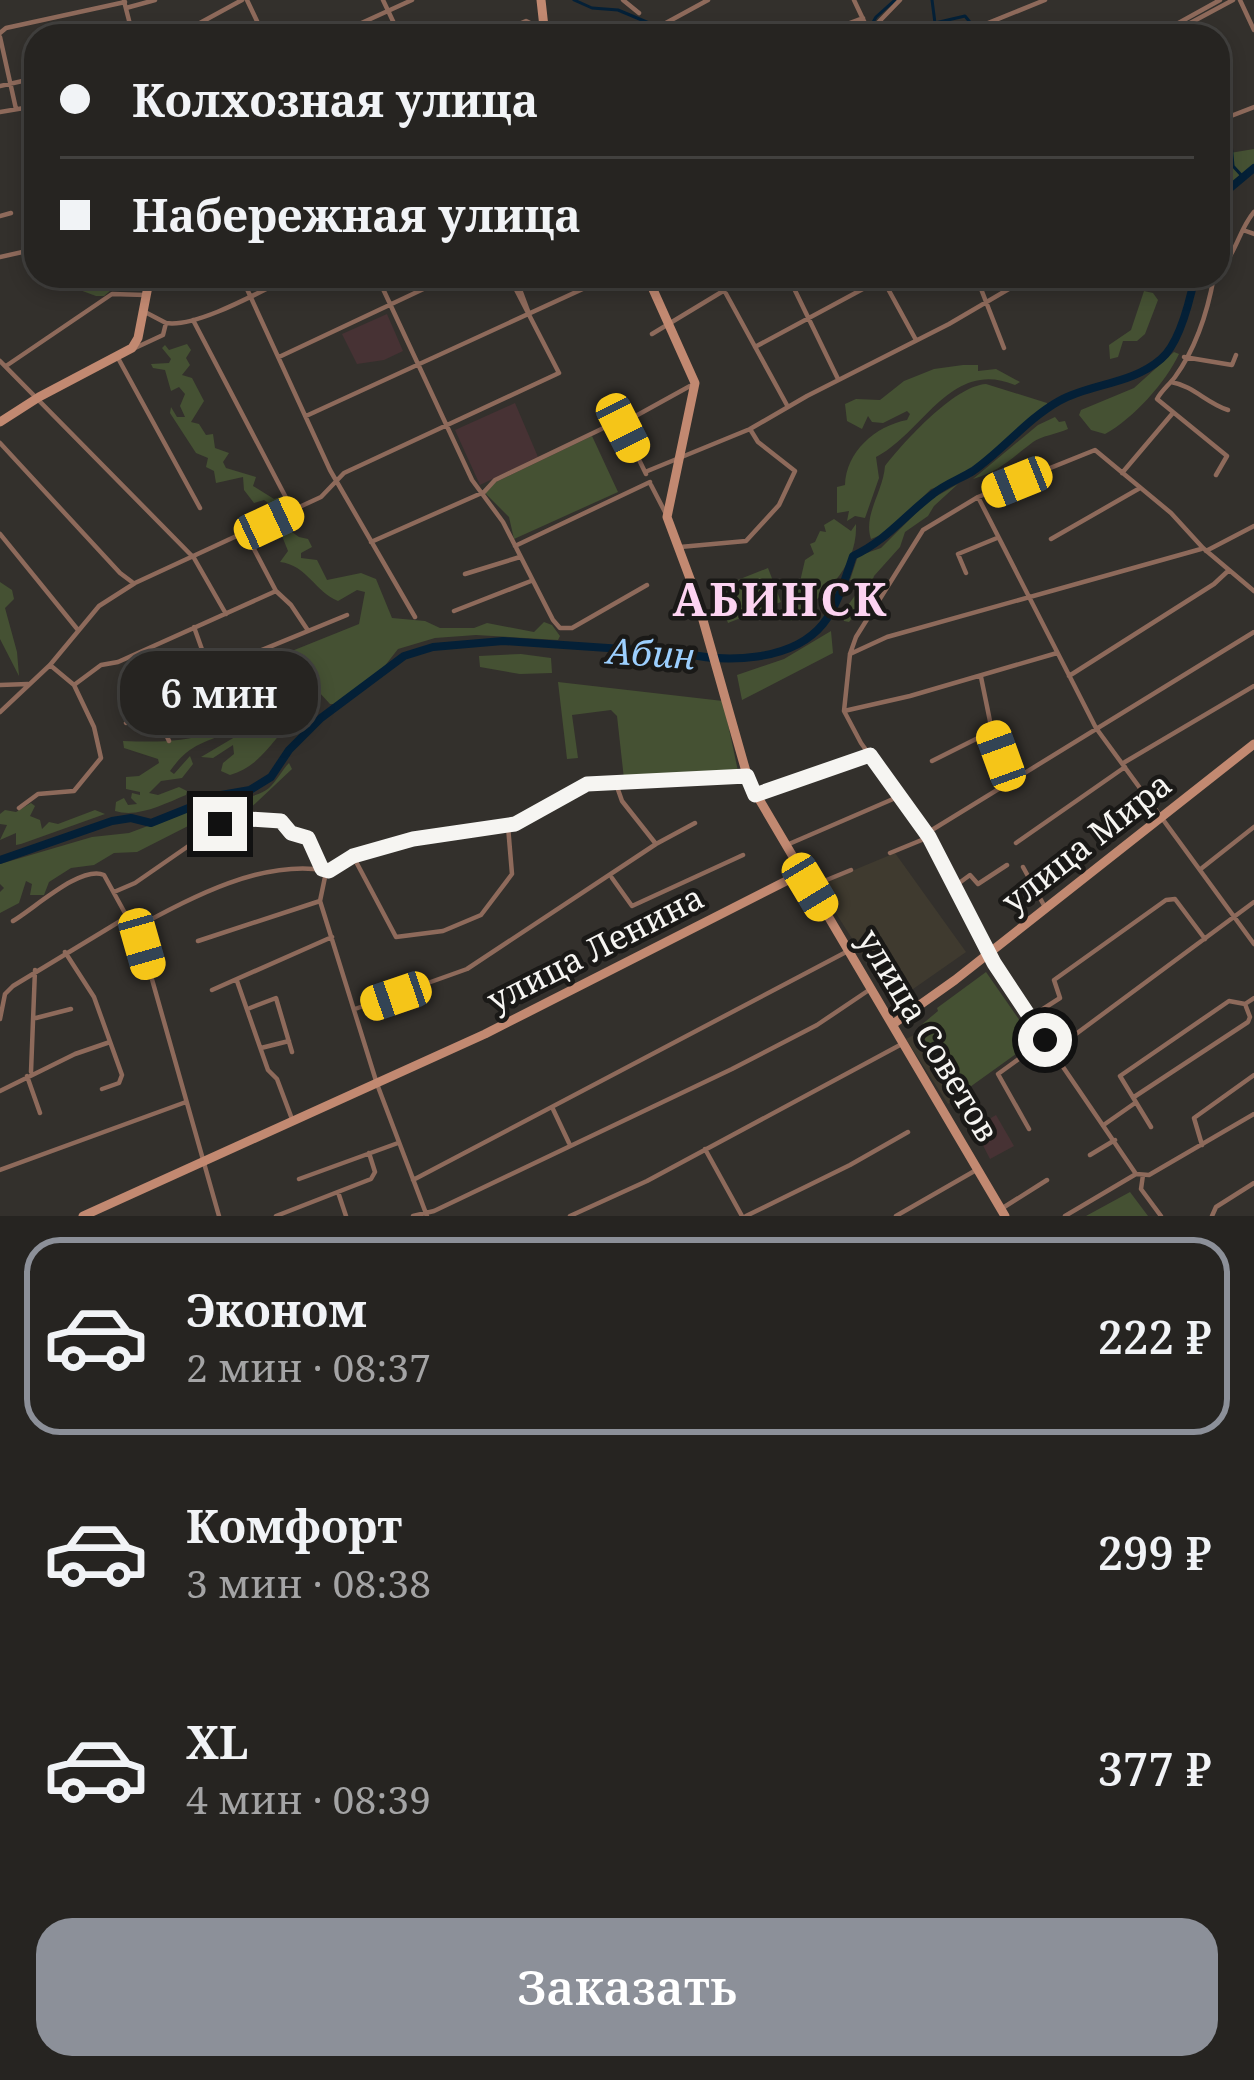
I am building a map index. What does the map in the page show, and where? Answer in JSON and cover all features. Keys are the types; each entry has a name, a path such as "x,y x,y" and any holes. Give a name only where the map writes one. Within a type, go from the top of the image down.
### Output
{"main road":[{"path":"0,422 132,348 147,288"},
{"path":"653,288 695,383 668,517"},
{"name":"улица Советов","path":"668,517 755,795 1003,1213"},
{"name":"улица Мира","path":"892,1024 990,953 1254,744"},
{"name":"улица Ленина","path":"83,1216 485,1034 802,874"}],"street":[{"path":"38,24 155,0"},
{"path":"199,24 244,0"},
{"path":"383,0 394,24"},
{"path":"358,24 412,0"},
{"path":"623,0 639,13"},
{"path":"664,24 708,0"},
{"path":"854,0 866,24"},
{"path":"879,24 900,0"},
{"path":"986,24 1045,0"},
{"path":"1177,24 1220,0"},
{"path":"1189,24 1236,0 1254,30"},
{"path":"847,24 863,18"},
{"path":"0,33 16,110"},
{"path":"0,86 24,80"},
{"path":"0,112 24,108"},
{"path":"1230,256 1254,212"},
{"path":"0,216 11,213"},
{"path":"1243,230 1254,234"},
{"path":"247,288 337,478 415,617"},
{"path":"143,311 174,325 267,288"},
{"path":"382,288 479,494 498,514 560,628 572,628 647,585"},
{"path":"279,357 424,288"},
{"path":"0,712 50,665 99,606 135,583 293,512 321,497 337,478 559,373 518,288"},
{"path":"306,416 584,288"},
{"path":"652,334 727,288"},
{"path":"794,288 839,381"},
{"path":"755,347 863,288"},
{"path":"890,288 917,342"},
{"path":"981,288 1004,348"},
{"path":"645,472 750,429 1010,288"},
{"path":"1212,288 1199,331 1156,399 1227,456 1216,475"},
{"path":"724,290 788,407"},
{"path":"145,295 117,292 106,297 3,364 194,558 226,614"},
{"path":"193,320 293,512"},
{"path":"132,348 164,335 166,323"},
{"path":"1184,357 1232,365 1236,356"},
{"path":"118,358 200,508"},
{"path":"1171,382 1228,410"},
{"path":"371,542 479,494 495,481 614,423 623,423 695,383"},
{"path":"1121,472 1172,414"},
{"path":"623,423 668,517"},
{"path":"680,547 746,541 778,505 795,471 758,442 750,429"},
{"path":"0,443 120,573 135,583"},
{"path":"1161,1216 1141,1189 1139,1174 1029,1018 928,835 844,711 850,654 896,568 923,530 978,497 1095,450 1254,591"},
{"path":"515,546 650,482"},
{"path":"1051,539 1140,488"},
{"path":"978,497 1096,728 1254,944"},
{"path":"850,654 887,637 1204,549 1254,526"},
{"path":"0,534 78,630"},
{"path":"246,534 276,591 307,629"},
{"path":"965,573 958,554 997,538"},
{"path":"465,574 520,557"},
{"path":"1069,676 1229,570"},
{"path":"454,611 532,581"},
{"path":"74,686 101,665 130,657 276,591"},
{"path":"235,661 347,615"},
{"path":"194,627 221,703"},
{"path":"890,853 928,835 1254,632"},
{"path":"844,711 1057,653"},
{"path":"130,657 169,741"},
{"path":"19,808 38,794 74,791 101,758 94,727 74,686 50,665"},
{"path":"980,677 1010,782"},
{"path":"0,685 28,684"},
{"path":"1016,843 1124,765 1254,686"},
{"path":"126,723 155,711"},
{"path":"932,761 992,731"},
{"path":"755,795 870,755"},
{"path":"136,927 187,900 247,878 297,868 326,870 353,856 413,839 508,826 584,785 747,776"},
{"path":"615,782 622,801 656,844"},
{"path":"785,846 900,796"},
{"path":"114,892 136,883 226,820 281,821 291,833 308,838 326,870 320,901 377,1084 426,1214"},
{"path":"354,1010 467,969 695,823"},
{"path":"353,856 396,937 443,931 481,915 509,879 513,870 508,826"},
{"path":"1200,870 1254,827"},
{"path":"611,876 632,906 743,855"},
{"path":"955,886 970,875 978,884 1007,865"},
{"path":"1023,867 1046,909"},
{"path":"810,887 851,870"},
{"path":"14,921 67,883 100,872 114,892 136,927 218,1216"},
{"path":"1029,1018 1060,998 1054,980 1166,900 1174,899 1205,938"},
{"path":"198,941 320,901"},
{"path":"1053,1051 1254,902"},
{"path":"0,1018 10,988 127,917"},
{"path":"212,990 332,937"},
{"path":"412,1180 848,951"},
{"path":"65,952 94,997 123,1080 102,1089"},
{"path":"35,970 29,1075 40,1113"},
{"path":"237,981 293,1121"},
{"path":"0,984 10,988"},
{"path":"413,1216 434,1211 732,1069 817,1025 871,989"},
{"path":"247,1009 276,998 292,1052"},
{"path":"1151,1127 1120,1079 1125,1071 1229,1001 1245,1004 1254,998"},
{"path":"1104,1125 1248,1022 1245,1004"},
{"path":"33,1018 71,1009"},
{"path":"1029,1129 998,1074 1045,1040"},
{"path":"261,1048 290,1041"},
{"path":"0,1090 110,1042"},
{"path":"570,1216 903,1042"},
{"path":"1202,1145 1195,1118 1254,1075"},
{"path":"0,1170 186,1102"},
{"path":"552,1107 569,1143"},
{"path":"1065,1216 1254,1114"},
{"path":"705,1149 744,1216 850,1166 908,1132"},
{"path":"1090,1155 1114,1140"},
{"path":"299,1179 398,1143"},
{"path":"276,1216 374,1176 369,1153"},
{"path":"896,1216 978,1169"},
{"path":"1003,1213 1047,1180"},
{"path":"1212,1216 1216,1207 1254,1184"},
{"path":"338,1192 346,1216"},
{"path":"591,1208 594,1216"}],"shaded area":[{"path":"387,314 403,351 357,364 342,334"},
{"path":"515,403 538,457 480,485 455,430"},
{"path":"895,853 966,952 893,1003 818,885"},
{"path":"914,1035 955,1100 948,1104 906,1039"},
{"path":"996,1115 1014,1146 990,1159 974,1128"}],"green space":[{"path":"1254,149 1254,165 1230,188 1230,153"},
{"path":"74,288 113,288 96,296"},
{"path":"1144,291 1158,300 1145,334 1137,341 1123,341 1118,357 1110,359 1109,345 1131,330"},
{"path":"187,344 190,365 182,375 192,378 204,401 191,422 199,424 206,435 213,434 215,448 229,453 223,462 226,468 256,477 253,486 274,499 283,496 290,509 272,516 271,505 264,500 254,503 244,490 243,477 216,483 214,471 206,467 208,458 196,453 170,413 171,407 177,417 185,417 180,406 185,394 179,387 171,391 165,370 151,364 169,363 165,345 169,350"},
{"path":"1174,352 1179,354 1157,388 1116,427 1105,434 1091,430 1079,415 1081,410 1134,388"},
{"path":"978,365 978,371 996,369 1020,382 973,381 939,402 876,457 879,478 865,518 855,516 847,521 849,511 837,513 837,487 845,485 851,462 864,442 910,414 907,411 883,423 872,422 868,416 862,429 847,421 845,404 856,399 880,400 904,381 934,369"},
{"path":"986,384 1047,406 973,468 931,489 888,532 871,539 870,521 885,466 945,404"},
{"path":"1055,417 1065,421 1068,429 1036,440 998,468 973,479 1038,425"},
{"path":"592,436 618,492 514,539 509,517 485,493 496,482"},
{"path":"958,484 905,532 900,547 874,576 865,603 849,622 844,621 843,612 862,586 850,580 858,556 881,548 928,501"},
{"path":"834,519 851,531 856,524 851,555 836,580 791,621 784,601 799,586 805,560 814,554 810,544"},
{"path":"278,526 308,539 312,547 301,558 317,560 327,580 361,573 376,579 392,618 425,621 440,628 487,623 534,632 544,622 560,636 558,640 476,635 435,638 398,649 380,672 335,704 318,691 305,712 246,768 230,775 221,771 234,754 233,745 213,758 201,757 240,734 241,727 193,748 170,771 174,774 190,756 193,764 182,778 161,781 149,793 158,795 179,787 186,795 142,811 115,811 116,802 124,798 128,805 137,804 132,793 140,795 126,789 126,777 139,776 159,763 124,748 123,741 190,738 213,732 221,716 242,720 264,679 262,663 359,624 365,592 357,590 338,601 297,568 280,562 288,551"},
{"path":"768,568 781,602 728,623 715,589"},
{"path":"0,582 12,590 14,599 5,608 19,676 0,639"},
{"path":"831,631 833,653 742,700 737,675 784,659"},
{"path":"479,656 551,658 552,673 520,674 480,667"},
{"path":"558,682 723,701 738,771 729,776 624,779 617,716 611,710 572,715 578,758 567,759"},
{"path":"289,763 292,769 243,815 192,824 137,852 114,853 94,865 71,868 49,882 44,895 30,895 32,884 26,881 19,903 0,913 4,888 0,864 92,837 129,833 220,799 252,796 269,788"},
{"path":"31,803 35,806 30,816 40,820 42,829 49,822 58,824 95,810 105,814 21,844 16,845 16,833 0,840 7,825 0,824 0,814"},
{"path":"986,972 1034,1041 956,1097 918,1038 924,1033 920,1026"},
{"path":"1130,1192 1148,1216 1086,1216"}],"waterway":[{"path":"574,0 651,24"},
{"path":"872,24 895,0"},
{"path":"932,0 935,23 965,16 971,24"},
{"path":"1230,143 1233,166 1243,177"},
{"name":"Абин","path":"1230,188 1254,168"},
{"name":"Абин","path":"0,860 112,821 131,818 151,823 221,795 250,790 271,777 289,750 321,718 404,656 433,647 503,641 738,658 794,646 828,617 853,556 886,535 938,490 984,463 1047,408 1071,395 1137,374 1161,359 1179,332 1192,288"}],"district":[{"name":"АБИНСК","path":"781,598"}],"route":[{"path":"220,824 232,818 281,821 286,830 308,838 322,869 329,871 353,856 413,839 515,824 587,784 747,776 755,795 870,755 929,837 1001,976 1045,1040"}]}
